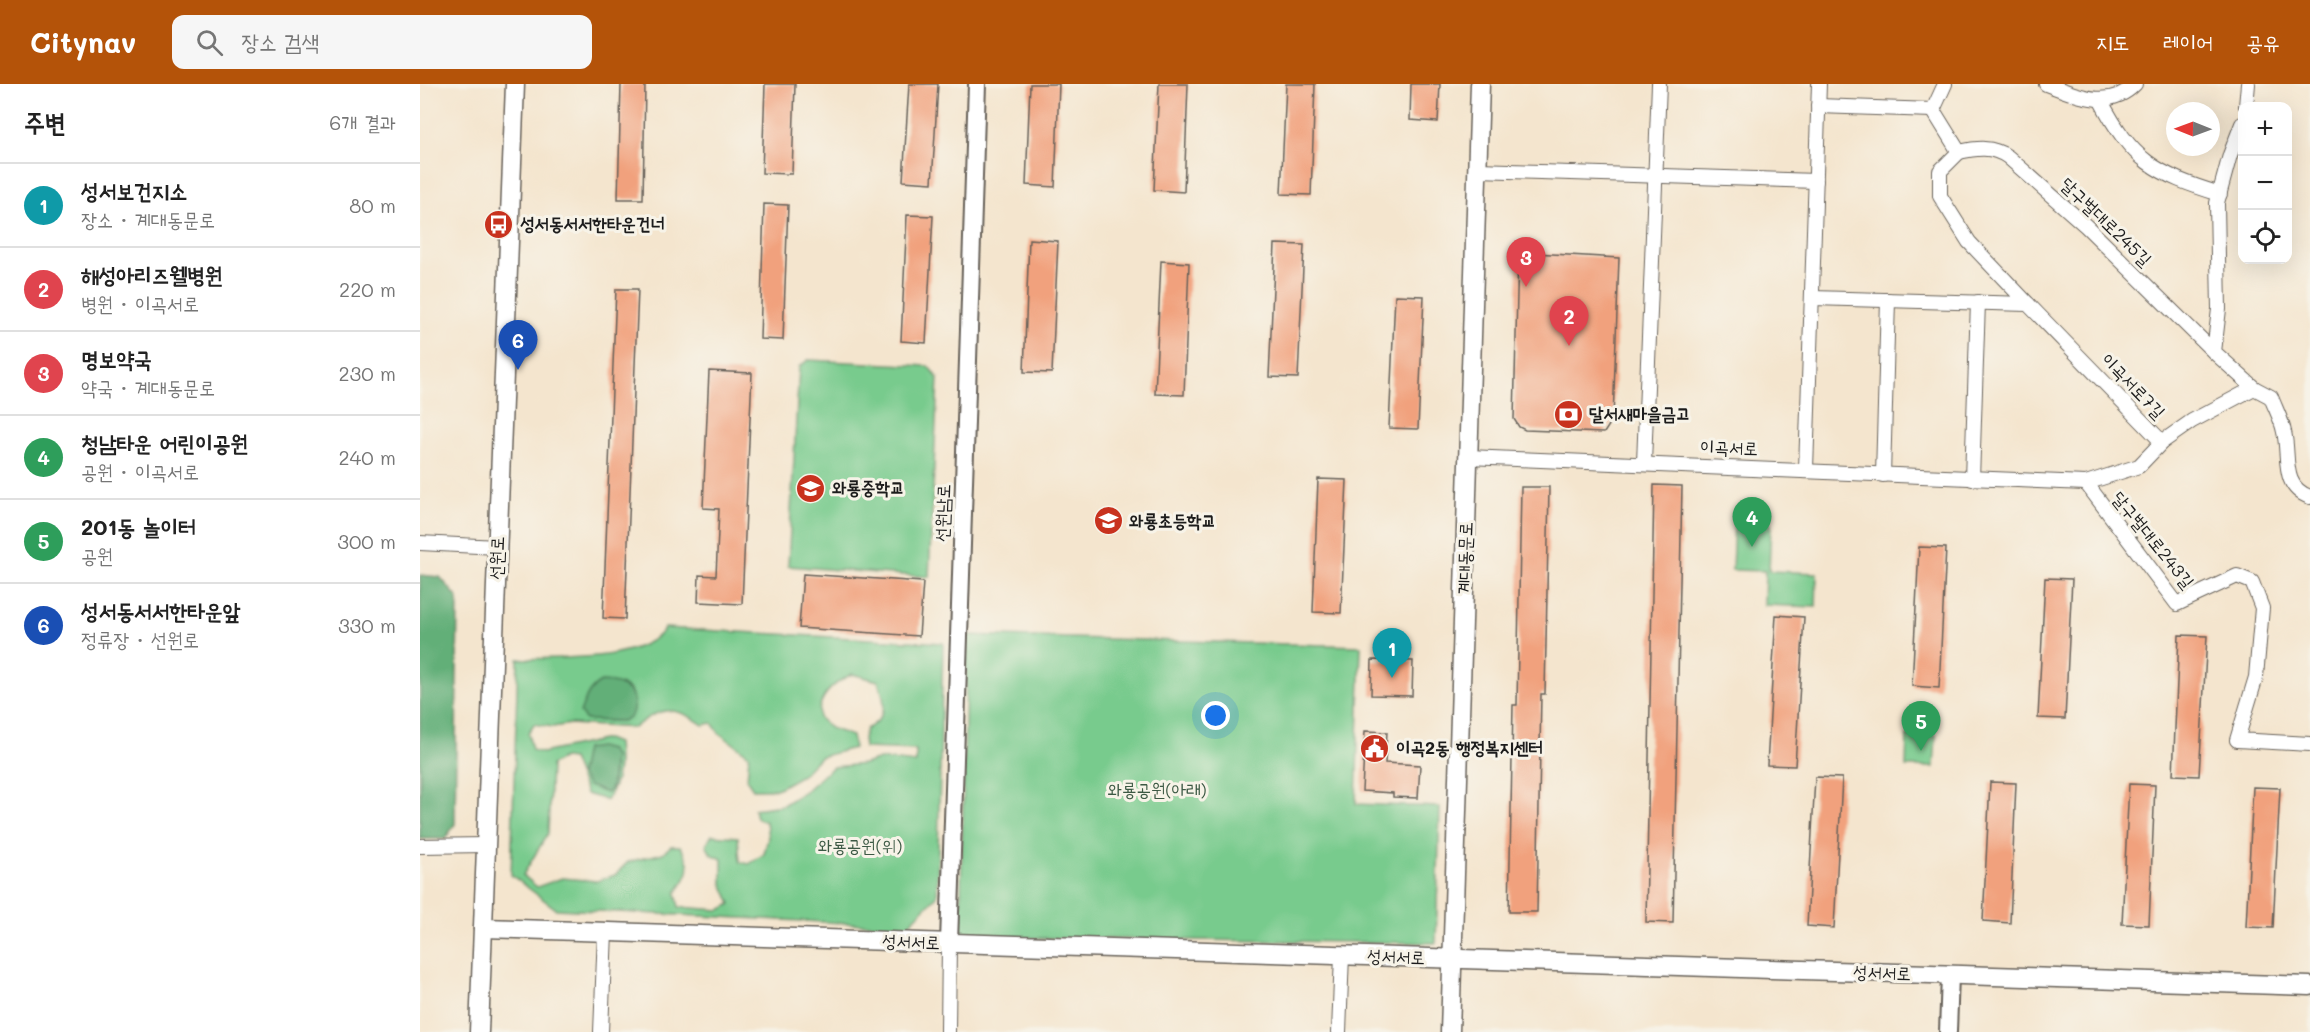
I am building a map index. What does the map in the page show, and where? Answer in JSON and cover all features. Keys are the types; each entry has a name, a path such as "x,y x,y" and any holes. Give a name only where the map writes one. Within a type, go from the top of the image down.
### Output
{"main road":[{"name":"선원로","path":"479,1032 515,84"},
{"name":"계대동문로","path":"1450,1032 1480,84"},
{"name":"성서서로","path":"483,928 2310,986"}],"street":[{"name":"선원남로","path":"949,943 977,84"},
{"path":"1644,463 1659,84"},
{"path":"1806,469 1819,84"},
{"path":"1933,110 1945,84"},
{"path":"2046,84 2089,100 2127,93 2135,84"},
{"path":"2246,102 2248,84"},
{"path":"2100,99 2124,141 2151,166 2173,180 2220,194"},
{"path":"1818,106 1933,110"},
{"path":"1933,110 1959,152"},
{"path":"2214,351 2219,309 2217,203 2230,154 2238,134"},
{"name":"달구벌대로245길","path":"1959,152 1996,149 2008,157 2085,226 2254,388 2271,397 2285,432 2286,473 2302,495 2310,497"},
{"name":"이곡서로7길","path":"1959,152 1940,171 1940,196 1969,242 2162,442 2192,421 2254,388"},
{"path":"1478,170 1816,181"},
{"path":"1812,298 2028,303"},
{"path":"1888,300 1883,475 2086,483 2139,466 2162,442"},
{"path":"1972,478 1978,302"},
{"name":"이곡서로","path":"1468,457 1806,469 1828,473 1883,475"},
{"name":"달구벌대로243길","path":"2086,483 2177,604 2237,576 2252,582 2262,608 2256,677 2237,740 2310,744"},
{"path":"420,543 497,547"},
{"path":"420,846 486,845"},
{"path":"601,1032 605,932"},
{"path":"948,1032 949,943"},
{"path":"1339,1032 1342,955"},
{"path":"1948,1032 1950,975"}],"green space":[{"path":"808,360 928,366 938,378 929,577 788,566 799,367"},
{"path":"1734,523 1771,524 1769,571 1817,573 1816,607 1764,605 1765,571 1732,570"},
{"path":"420,575 440,577 458,598 455,824 445,839 420,839"},
{"name":"와룡공원(위)","path":"665,628 943,643 937,896 907,926 556,909 511,875 518,659 598,656 638,647 653,639","holes":["852,674 878,681 883,696 881,715 873,725 866,729 863,738 864,748 916,750 916,763 880,759 864,764 833,767 805,791 783,805 754,809 756,818 766,822 768,838 764,854 749,864 740,862 738,837 712,835 706,845 711,854 722,859 722,883 731,904 720,910 679,907 676,893 687,875 689,865 680,846 671,846 663,853 628,862 615,875 597,881 562,878 537,887 523,875 548,833 551,765 563,758 572,759 586,794 606,800 616,780 618,766 617,743 607,739 542,753 532,750 528,733 534,724 553,727 570,724 634,728 652,715 676,711 703,725 712,723 719,733 749,755 747,780 753,789 777,789 802,775 820,757 854,748 852,736 830,728 819,718 819,710 824,697 833,686","621,684 630,690 634,699 622,721 586,720","582,766 614,766 611,788 580,774"]},
{"name":"와룡공원(아래)","path":"967,635 1361,646 1356,804 1440,807 1436,943 960,937"},
{"path":"601,682 617,684 629,691 634,702 630,718 622,721 586,720 580,713 590,691"},
{"path":"1907,735 1936,735 1934,767 1906,767"},
{"path":"599,747 610,750 614,756 611,788 607,793 588,786 580,774 585,749"}],"building":[{"path":"621,84 645,84 643,199 618,199"},
{"path":"765,84 795,84 792,174 762,173"},
{"path":"909,84 938,84 932,183 903,181"},
{"path":"1030,84 1059,84 1055,187 1026,185"},
{"path":"1159,84 1188,84 1184,192 1154,190"},
{"path":"1286,84 1315,84 1311,195 1281,194"},
{"path":"1411,84 1440,84 1438,122 1410,120"},
{"path":"764,204 788,205 783,340 760,339"},
{"path":"907,215 933,216 926,343 901,341"},
{"path":"1029,239 1058,241 1052,373 1024,372"},
{"path":"1275,244 1304,245 1298,378 1269,377"},
{"path":"1518,252 1619,258 1613,419 1604,433 1525,430 1519,427 1514,419"},
{"path":"1161,261 1189,263 1184,395 1155,394"},
{"path":"616,289 638,289 625,619 603,618"},
{"path":"1395,295 1424,296 1418,429 1389,428"},
{"path":"709,371 752,373 742,604 698,602 699,575 716,576 719,509 703,508"},
{"path":"1318,479 1347,480 1341,613 1313,612"},
{"path":"1654,485 1682,486 1673,923 1646,922"},
{"path":"1521,487 1549,487 1545,694 1541,694 1537,912 1509,912 1513,705 1517,705"},
{"path":"1919,547 1946,548 1939,688 1912,686"},
{"path":"803,574 923,582 919,636 799,628"},
{"path":"2045,578 2072,579 2065,719 2038,718"},
{"path":"1776,615 1804,617 1795,766 1767,765"},
{"path":"2179,635 2207,636 2199,776 2173,775"},
{"path":"1372,660 1413,661 1412,696 1371,695"},
{"name":"이곡2동 행정복지센터","path":"1365,731 1387,732 1385,763 1420,765 1418,798 1393,797 1393,793 1362,791"},
{"path":"1815,777 1842,778 1834,928 1807,926"},
{"path":"1990,782 2016,783 2010,923 1983,921"},
{"path":"2129,784 2155,785 2149,925 2122,924"},
{"path":"2253,787 2280,788 2273,928 2246,927"}],"place":[{"name":"성서동서서한타운건너","path":"499,224"},
{"name":"명보약국","path":"1526,287"},
{"name":"해성아리즈웰병원","path":"1569,346"},
{"name":"성서동서서한타운앞","path":"518,370"},
{"name":"달서새마을금고","path":"1568,414"},
{"name":"와룡중학교","path":"811,488"},
{"name":"와룡초등학교","path":"1108,521"},
{"name":"청남타운 어린이공원","path":"1752,547"},
{"name":"성서보건지소","path":"1392,678"},
{"name":"이곡2동 행정복지센터","path":"1375,748"},
{"name":"201동 놀이터","path":"1921,751"}]}
